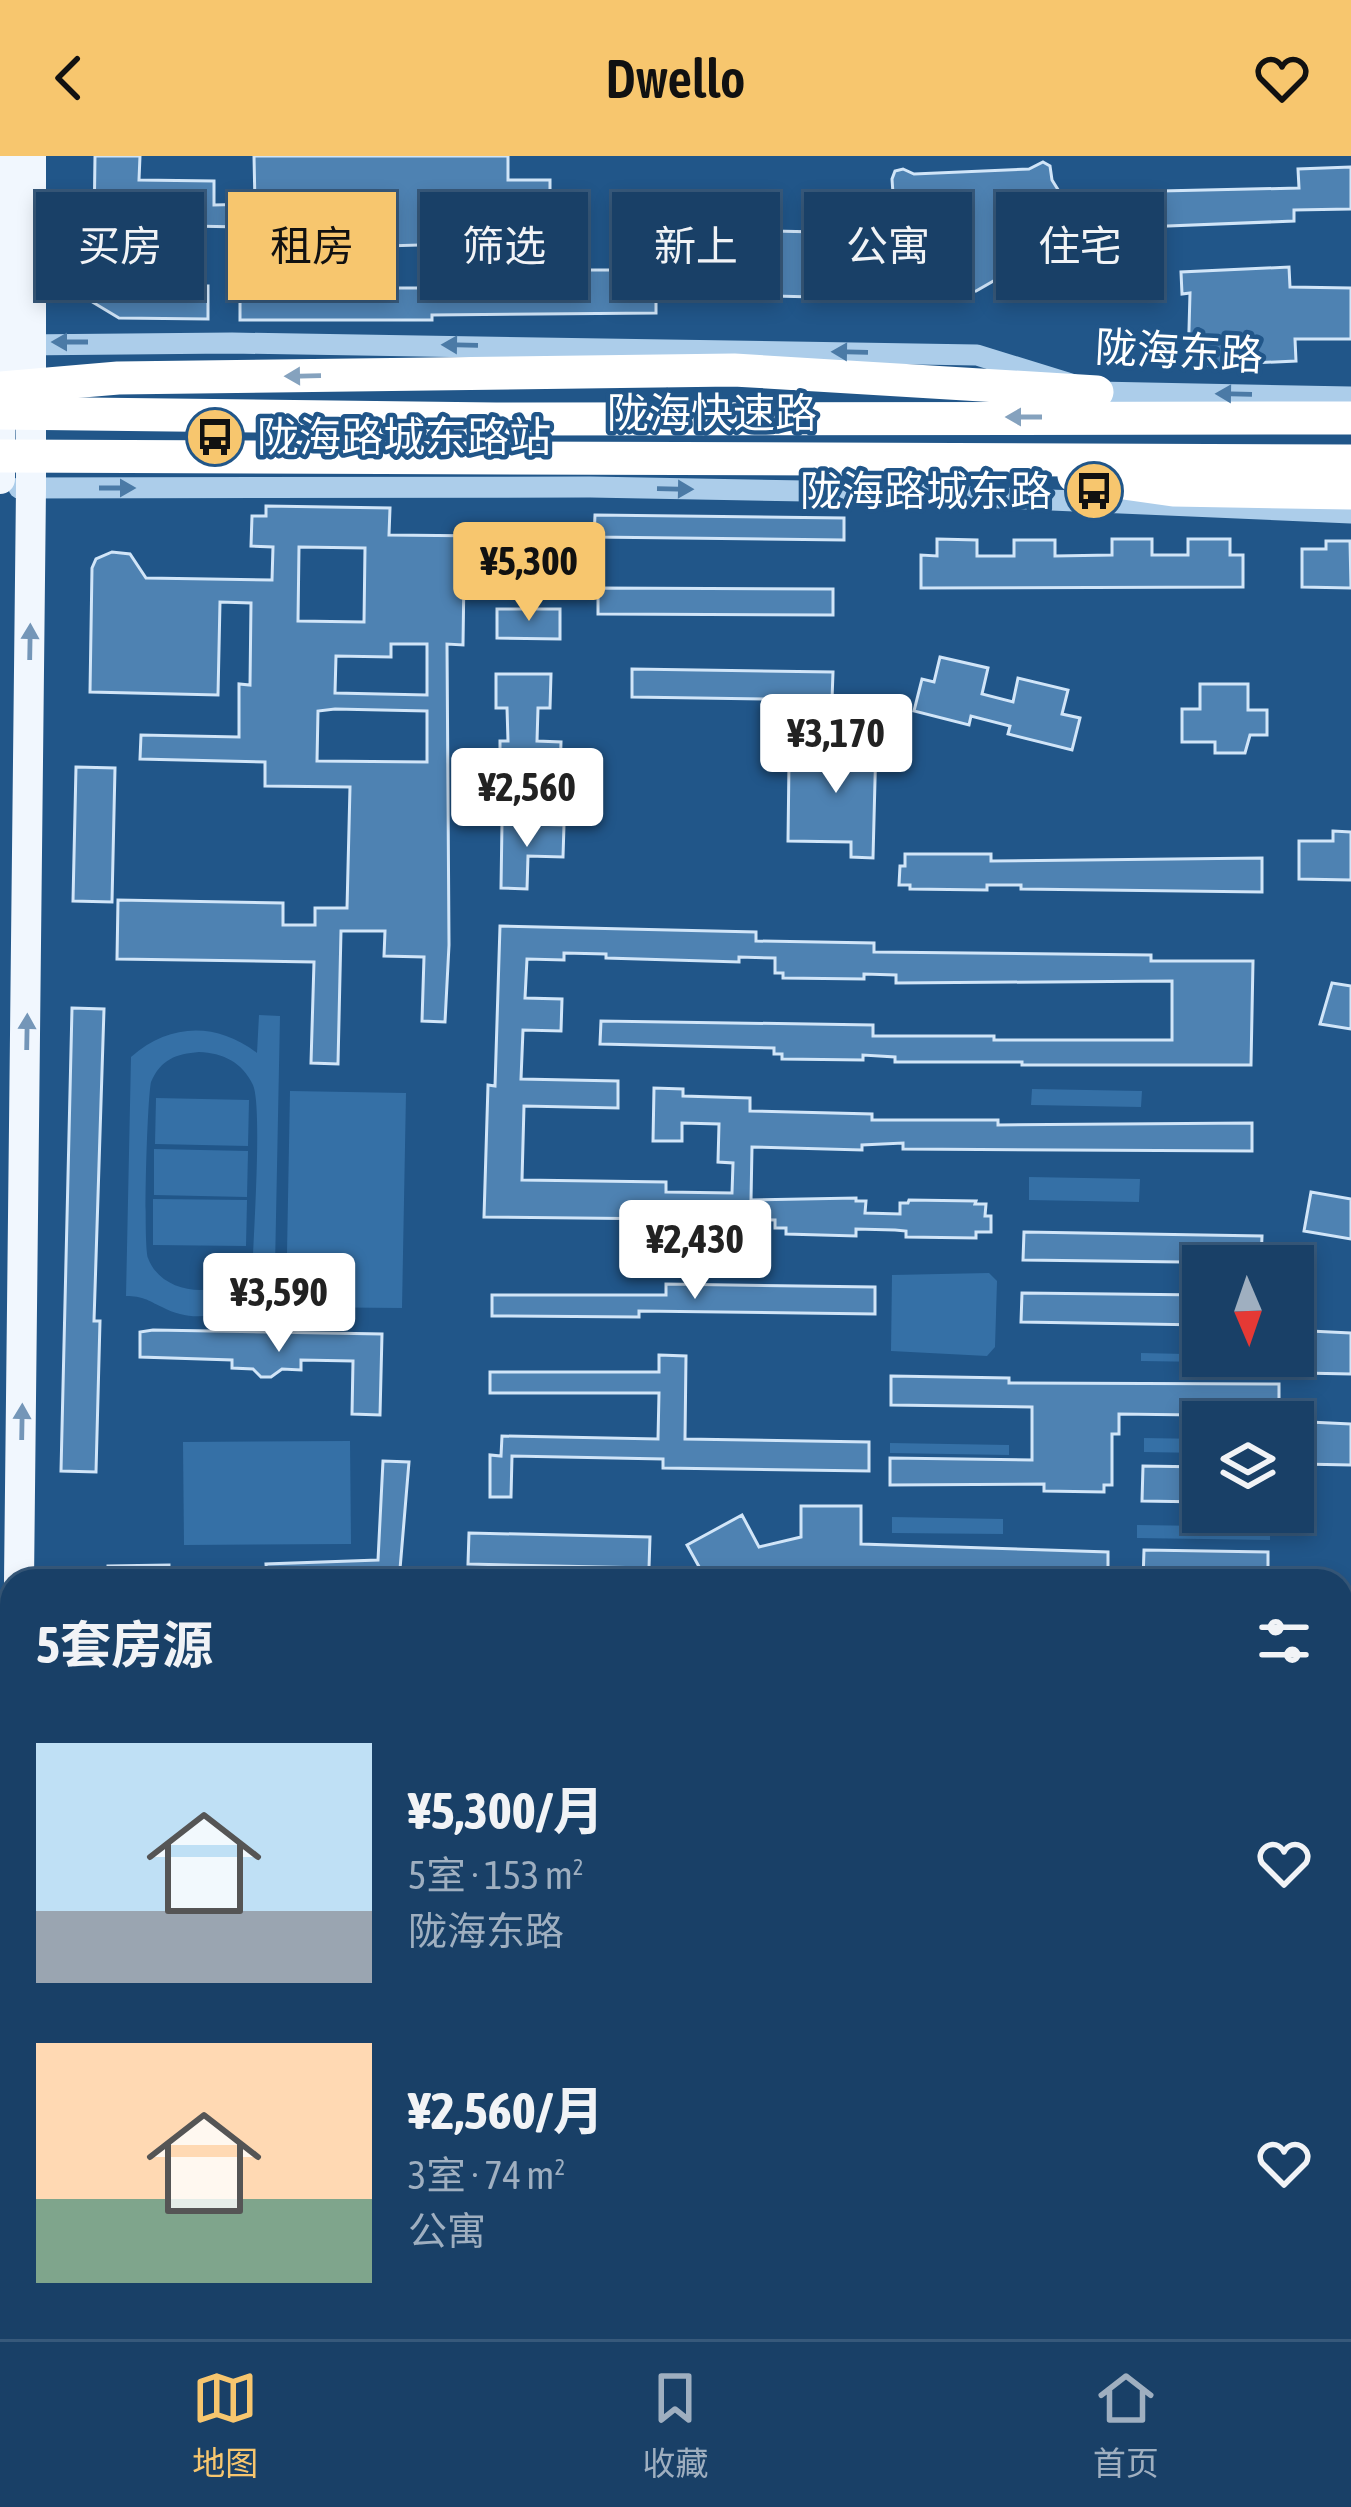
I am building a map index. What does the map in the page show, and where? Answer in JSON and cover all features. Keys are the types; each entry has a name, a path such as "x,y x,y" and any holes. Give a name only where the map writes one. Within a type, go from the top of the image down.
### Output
{"highway":[{"path":"0,388 118,378 734,370 1097,392"},
{"name":"陇海快速路","path":"0,413 496,419 1351,418"},
{"name":"陇海快速路","path":"0,456 1351,461"},
{"path":"941,458 1173,490 1351,493"}],"main road":[{"path":"3,156 10,347 32,488 19,1569"},
{"path":"0,483 31,156"}],"street":[{"name":"陇海东路","path":"10,347 678,347 977,355 1097,392 1351,397"},
{"path":"0,483 32,488 864,493 1351,513"}],"shaded area":[{"path":"259,1015 280,1016 274,1318 253,1318 253,1296 220,1313 197,1316 126,1296 131,1057 161,1038 193,1031 225,1036 257,1053","holes":["208,1053 237,1065 253,1085 257,1167 253,1258 231,1281 200,1290 169,1282 148,1258 147,1143 155,1074 176,1056"]},
{"path":"1032,1089 1142,1091 1141,1107 1031,1105"},
{"path":"290,1091 406,1093 402,1308 286,1307"},
{"path":"156,1098 249,1100 248,1146 155,1144"},
{"path":"154,1149 248,1151 247,1197 154,1195"},
{"path":"1029,1177 1140,1179 1139,1202 1029,1200"},
{"path":"153,1199 247,1200 246,1246 153,1245"},
{"path":"989,1273 997,1281 995,1347 987,1356 891,1351 892,1275"},
{"path":"1141,1353 1182,1354 1182,1362 1141,1361"},
{"path":"1144,1438 1182,1439 1182,1453 1144,1452"},
{"path":"350,1441 351,1544 184,1545 183,1442"},
{"path":"890,1443 1009,1445 1009,1455 890,1453"},
{"path":"892,1517 1003,1519 1003,1534 892,1533"},
{"path":"1137,1525 1182,1526 1182,1533 1270,1533 1270,1540 1137,1538"}],"building":[{"path":"95,156 140,156 139,180 214,181 214,205 228,205 228,227 204,226 204,192 95,192"},
{"path":"254,156 508,156 508,180 550,180 550,192 420,192 420,245 396,246 396,192 255,192"},
{"path":"1043,162 1050,166 1060,192 996,192 996,280 976,291 972,291 972,192 893,192 895,171 903,169 914,174 1029,169"},
{"path":"1351,167 1351,209 1294,210 1294,221 1164,226 1164,192 1116,192 1299,188 1298,169"},
{"path":"780,231 804,232 804,297 780,296"},
{"path":"1289,267 1290,287 1351,288 1351,339 1295,339 1296,361 1188,366 1190,293 1182,294 1181,272"},
{"path":"588,270 612,270 612,300 656,300 656,313 240,320 240,300 396,300 396,288 420,288 420,300 588,300"},
{"path":"204,286 208,286 208,319 119,318 89,300 204,300"},
{"path":"266,506 390,508 389,535 572,537 572,577 464,575 463,645 447,644 445,1022 422,1021 424,957 384,956 385,931 341,931 338,1064 311,1063 314,962 117,959 118,900 283,903 283,925 315,925 315,908 347,908 350,787 265,786 265,762 140,759 141,735 239,737 239,684 250,685 251,603 220,602 218,695 90,692 96,559 112,552 130,554 146,578 272,580 273,547 251,546 252,516 266,516","holes":["299,547 365,548 364,622 298,621","391,644 427,644 427,695 335,693 336,656 391,657","318,711 427,711 427,762 317,761"]},
{"path":"595,515 844,518 844,540 594,537"},
{"path":"937,539 977,540 977,556 1014,556 1014,540 1055,540 1055,556 1112,555 1112,539 1152,539 1152,555 1188,555 1188,539 1230,539 1230,555 1243,555 1243,587 921,588 921,555 937,556"},
{"path":"1326,541 1350,541 1351,588 1302,587 1302,549 1326,549"},
{"path":"598,588 833,589 833,615 598,614"},
{"path":"497,609 560,609 560,639 497,638"},
{"path":"940,657 988,668 982,694 1013,702 1018,678 1068,690 1062,714 1080,718 1072,750 1008,734 1010,726 971,716 969,725 914,711 922,679 934,682"},
{"path":"632,669 833,672 832,700 632,697"},
{"path":"496,674 551,674 550,708 538,708 537,741 561,742 560,777 500,776 500,741 508,741 507,708 496,708"},
{"path":"1200,684 1248,684 1248,710 1267,710 1267,735 1250,735 1245,753 1215,753 1215,742 1182,742 1182,709 1200,709"},
{"path":"840,727 869,728 869,742 876,742 873,858 851,857 851,842 788,841 789,762 830,763 830,754 839,754"},
{"path":"76,767 115,768 112,902 73,901"},
{"path":"502,823 564,825 563,857 528,856 527,889 501,888"},
{"path":"1333,831 1351,832 1351,880 1299,879 1299,841 1333,841"},
{"path":"905,854 991,854 991,861 1262,858 1262,892 1021,889 1021,885 987,885 987,890 910,889 910,885 899,885"},
{"path":"500,926 756,932 756,941 874,943 874,952 1253,961 1251,1065 1022,1065 895,1062 895,1057 863,1055 863,1060 782,1059 774,1048 600,1044 601,1021 873,1025 873,1036 1172,1040 1172,981 896,983 896,975 783,978 783,973 775,973 775,958 739,957 739,962 564,953 564,960 527,959 525,998 562,999 561,1031 523,1030 521,1079 618,1081 618,1108 524,1106 522,1180 666,1182 666,1192 732,1193 733,1163 718,1162 719,1124 682,1123 682,1141 653,1141 654,1088 683,1089 683,1096 750,1098 750,1111 872,1114 872,1120 998,1120 998,1125 1252,1123 1252,1151 903,1149 903,1143 862,1145 862,1150 752,1147 751,1200 856,1198 866,1201 865,1213 900,1214 900,1203 909,1200 976,1201 986,1204 991,1232 976,1232 976,1238 906,1237 906,1231 856,1229 856,1236 786,1234 786,1228 775,1228 775,1220 484,1217 488,1085 495,1086"},
{"path":"1332,983 1351,986 1351,1029 1320,1024"},
{"path":"72,1008 104,1009 94,1321 100,1321 96,1472 61,1471"},
{"path":"1311,1192 1351,1199 1351,1239 1304,1231"},
{"path":"1024,1232 1262,1236 1262,1245 1182,1245 1182,1262 1023,1260"},
{"path":"666,1284 875,1287 875,1314 639,1311 639,1317 492,1316 492,1295 666,1295"},
{"path":"1022,1293 1182,1295 1182,1325 1021,1322"},
{"path":"1314,1331 1351,1333 1351,1374 1314,1373"},
{"path":"140,1332 382,1334 380,1415 352,1414 353,1361 301,1360 301,1370 282,1369 261,1377 253,1369 232,1368 232,1360 140,1357"},
{"path":"659,1355 686,1356 685,1439 869,1442 869,1471 663,1468 663,1459 512,1456 511,1497 490,1497 490,1455 501,1456 502,1436 658,1439 659,1393 490,1393 490,1372 659,1372"},
{"path":"891,1376 1009,1378 1009,1383 1279,1384 1279,1401 1182,1401 1182,1415 1119,1414 1119,1434 1112,1434 1112,1485 1104,1485 1104,1492 1044,1491 1044,1484 890,1485 890,1458 1032,1460 1032,1407 891,1405"},
{"path":"1314,1422 1351,1424 1351,1465 1314,1464"},
{"path":"383,1461 409,1462 400,1569 266,1569 266,1564 378,1560"},
{"path":"1143,1466 1182,1467 1182,1502 1142,1501"},
{"path":"801,1506 861,1506 861,1544 1108,1552 1108,1569 700,1569 687,1545 742,1515 759,1547 801,1537"},
{"path":"469,1533 650,1537 649,1568 468,1564"},
{"path":"1144,1550 1268,1552 1268,1569 1143,1569"},
{"path":"169,1565 169,1569 108,1569"}],"place":[{"name":"陇海路城东路站","path":"215,437"},
{"name":"陇海路城东路","path":"1094,491"}]}
